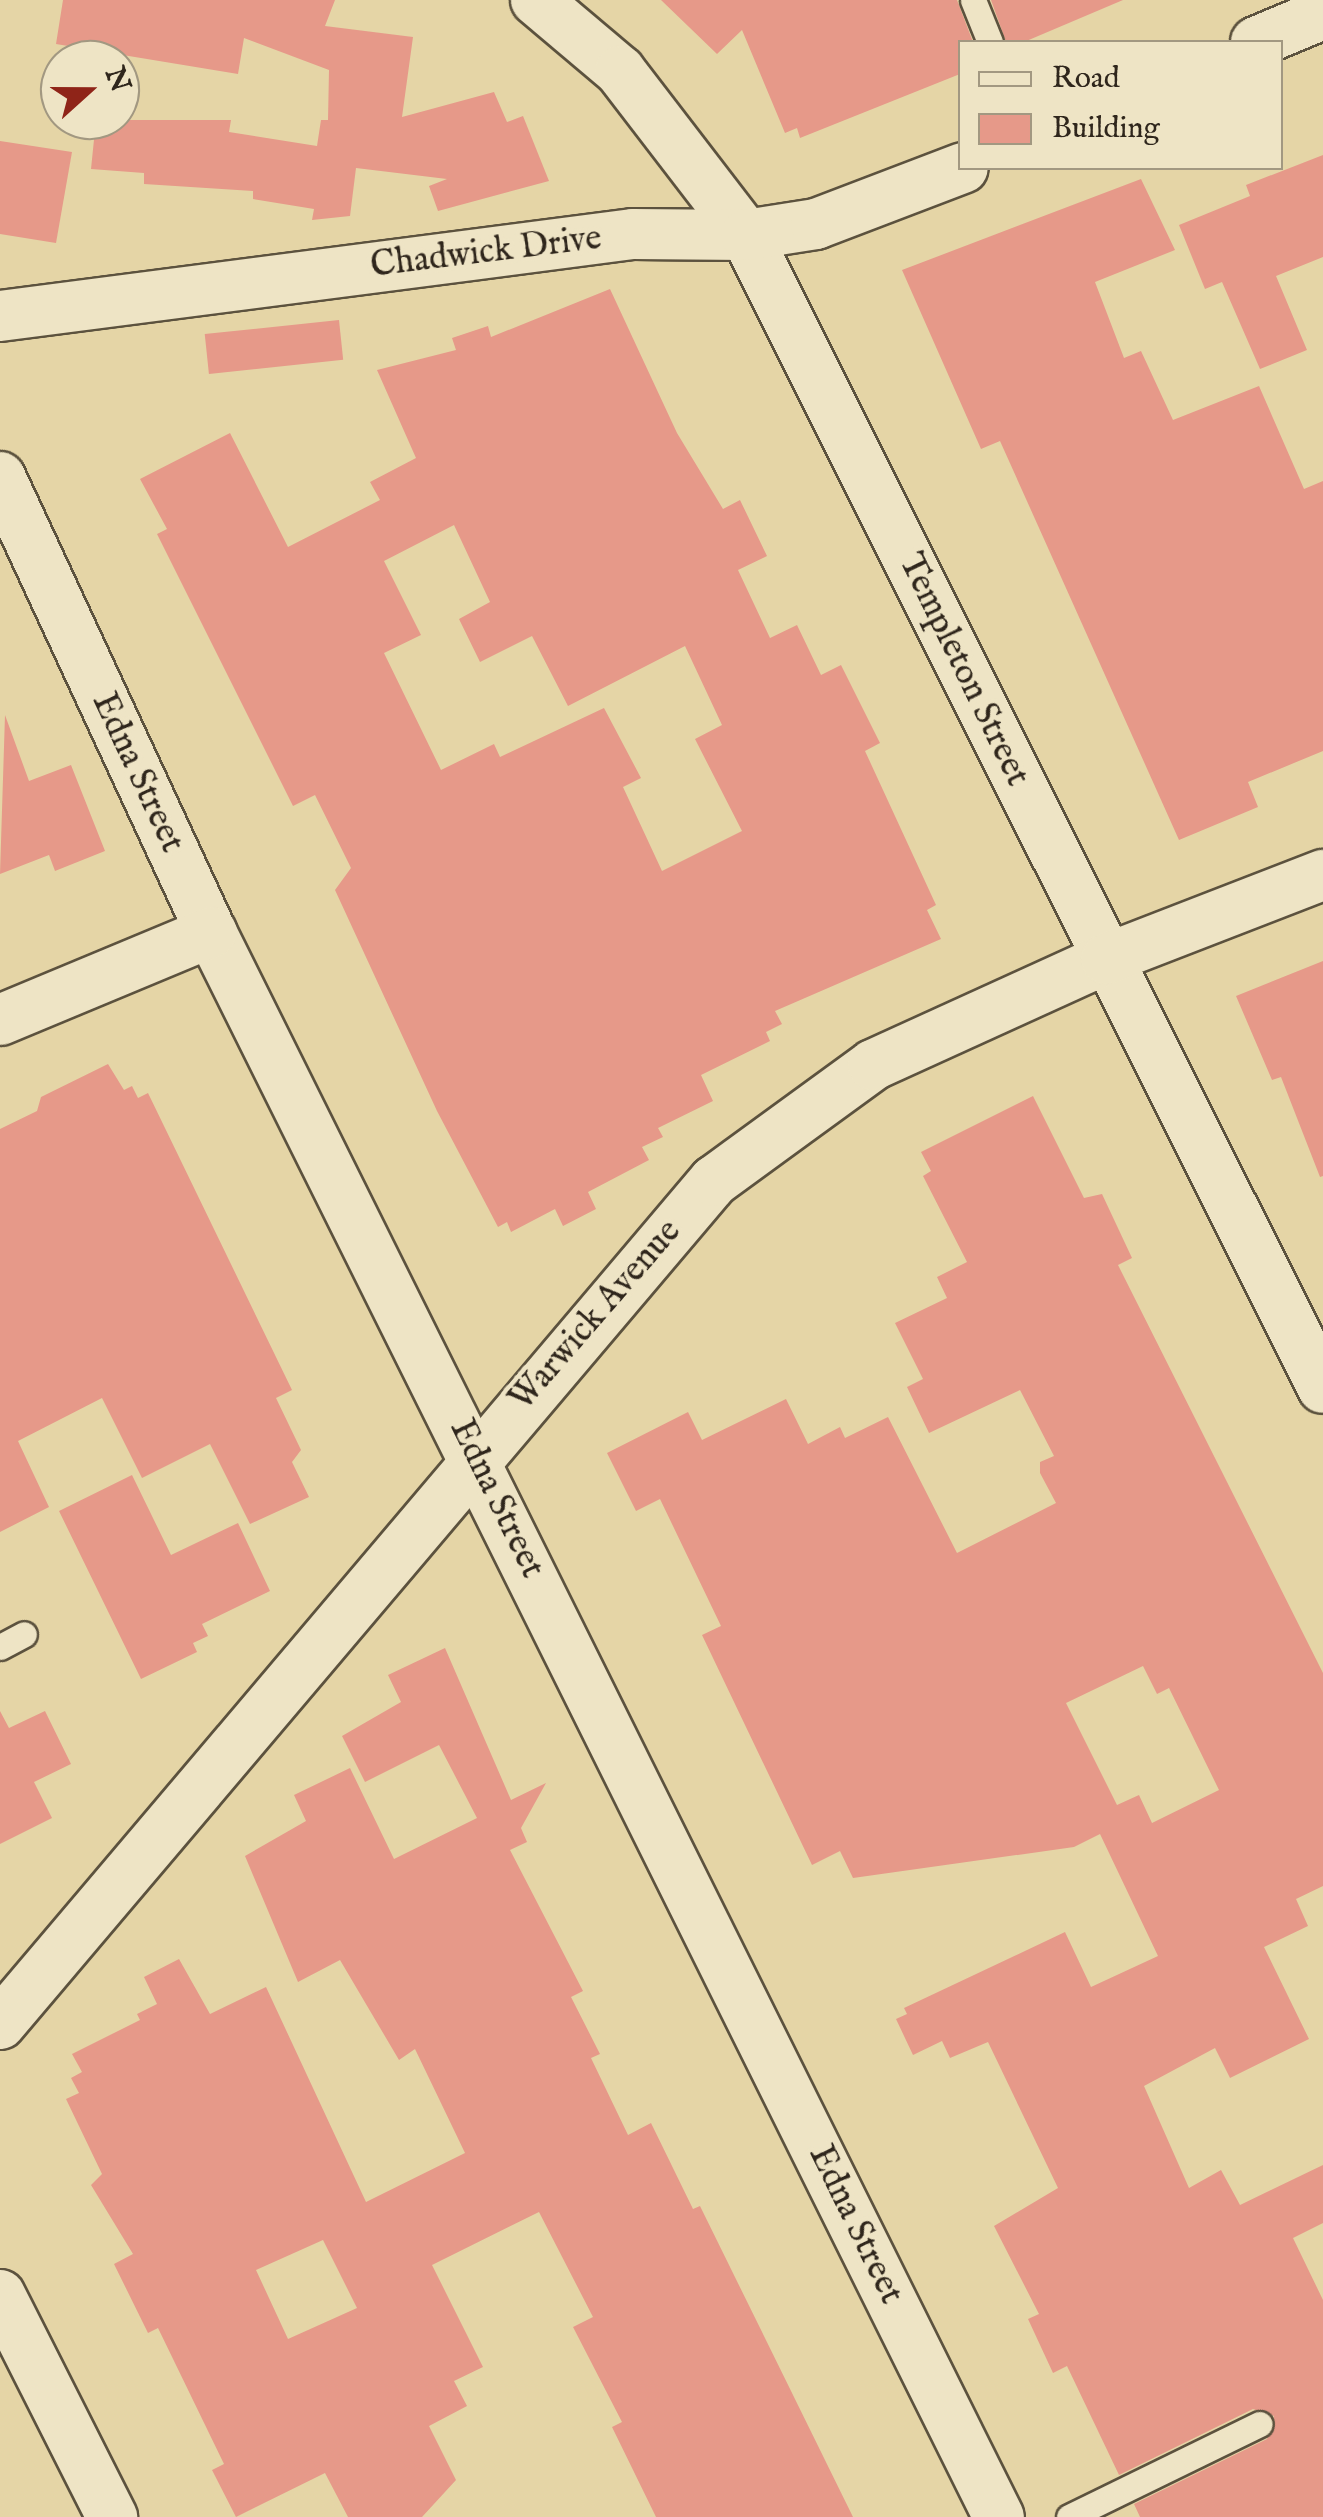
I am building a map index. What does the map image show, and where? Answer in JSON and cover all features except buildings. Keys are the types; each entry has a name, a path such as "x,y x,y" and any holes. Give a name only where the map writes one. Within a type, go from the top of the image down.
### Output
{"street":[{"name":"Templeton Street","path":"536,0 620,71 746,234 1323,1388"},
{"path":"1261,40 1323,14"},
{"name":"Chadwick Drive","path":"0,316 633,234 746,234 816,224 958,170"},
{"name":"Edna Street","path":"0,478 211,932 476,1456 999,2517"},
{"name":"Warwick Avenue","path":"0,2024 476,1456 714,1181 872,1066 1106,960 1323,874"},
{"path":"0,1020 211,932"},
{"path":"0,2295 15,2363 112,2517"}],"lane":[{"path":"973,0 989,40"},
{"path":"0,1647 24,1634"},
{"path":"1068,2517 1260,2424"}]}
